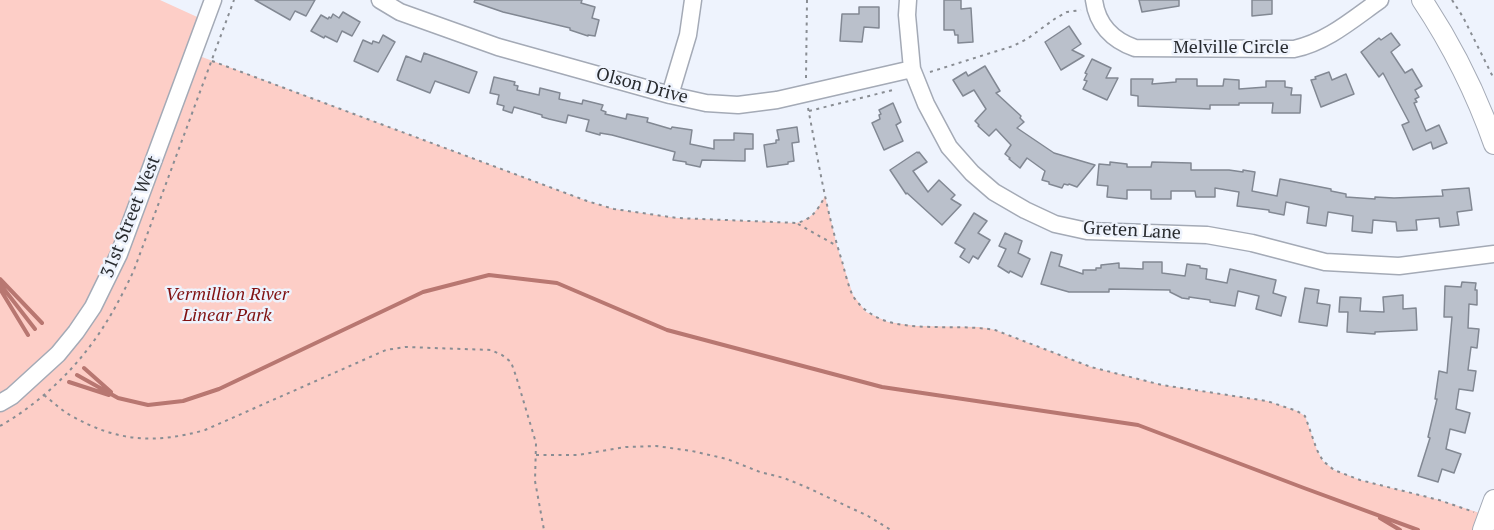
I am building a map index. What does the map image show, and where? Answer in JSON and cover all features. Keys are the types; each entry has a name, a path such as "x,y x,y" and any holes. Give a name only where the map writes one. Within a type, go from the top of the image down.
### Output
{"street":[{"name":"31st Street West","path":"0,403 12,396 58,354 93,307 119,254 213,0"},
{"name":"Olson Drive","path":"380,0 400,12 498,46 706,103 738,105 777,100 914,74"},
{"path":"670,95 688,35 693,0"},
{"name":"Greten Lane","path":"908,0 907,15 914,74 926,104 949,147 972,173 994,192 1055,224 1088,231 1207,236 1252,243 1325,262 1399,266 1494,254"},
{"name":"Melville Circle","path":"1095,3 1105,28 1113,37 1122,44 1135,48 1294,49 1324,39 1380,0"},
{"path":"1422,0 1471,86 1494,144"}],"path":[{"path":"807,0 806,94 825,196 837,246 853,296 866,312 888,322 916,326 980,327 995,330 1101,369 1162,385 1267,401 1287,407 1305,416 1317,450 1323,461 1334,470 1360,480 1439,500 1489,516"},
{"path":"1452,0 1494,79"},
{"path":"914,74 1013,46 1067,12 1095,3"},
{"path":"212,61 565,193 614,209 677,218 796,223 812,217 825,196"},
{"path":"809,111 893,90"},
{"path":"796,223 837,246"},
{"path":"44,395 68,414 96,428 129,438 154,440 182,437 206,430 386,350 405,346 491,350 511,362 536,443 535,480 544,530"},
{"path":"536,455 578,454 656,446 692,451 727,459 795,483 868,516 891,530"}],"green space":[{"name":"Vermillion River Linear Park","path":"0,0 160,0 206,21 194,54 587,201 614,209 677,218 796,223 813,213 825,196 837,246 853,295 866,312 888,322 916,326 980,327 995,330 1091,367 1162,385 1267,401 1305,416 1317,450 1323,461 1334,470 1360,480 1439,500 1489,516 1483,530 0,530"}],"building":[{"path":"255,0 315,0 306,16 295,11 290,20"},
{"path":"475,0 582,0 581,3 595,7 592,18 599,20 595,36 588,36 570,30 570,28 503,12 474,2"},
{"path":"944,0 961,0 961,9 971,8 973,42 958,43 958,35 955,35 954,30 944,30"},
{"path":"1139,0 1179,0 1179,6 1142,12"},
{"path":"1252,0 1272,0 1272,14 1252,16"},
{"path":"859,7 879,7 879,28 864,27 862,42 840,41 842,14 859,14"},
{"path":"343,12 360,22 352,36 342,31 337,42 311,31 321,15 328,19 333,14 339,18"},
{"path":"1069,26 1081,44 1072,50 1084,56 1061,70 1045,42"},
{"path":"1391,33 1400,45 1391,52 1405,73 1412,69 1422,86 1415,90 1419,97 1414,103 1426,131 1439,125 1447,143 1433,149 1431,142 1413,150 1402,125 1409,122 1383,73 1379,77 1361,52 1379,38 1381,40"},
{"path":"383,35 395,42 378,72 354,61 363,40 372,44 373,41 379,43"},
{"path":"424,53 477,72 469,93 435,81 430,93 397,80 406,56 421,62"},
{"path":"1092,59 1111,68 1106,78 1118,78 1107,100 1083,89 1087,81 1084,80 1087,74 1085,73"},
{"path":"985,66 1000,91 996,93 1021,116 1024,122 1017,128 1054,153 1095,165 1077,187 1064,184 1062,188 1042,180 1045,171 1027,158 1020,168 1005,154 1011,145 996,129 989,136 978,126 975,121 986,109 974,90 963,96 953,80 966,72 968,76"},
{"path":"1329,72 1332,80 1346,74 1354,94 1321,107 1311,80"},
{"path":"494,77 515,82 514,85 518,86 517,90 539,95 540,88 560,93 559,99 582,104 583,100 603,105 601,110 606,112 605,114 626,119 627,114 648,118 647,122 671,129 672,127 692,130 690,144 714,149 714,140 734,140 734,133 753,134 753,149 745,149 745,161 702,160 700,167 686,164 686,162 673,160 675,152 612,135 600,133 600,135 586,131 589,120 568,115 566,123 514,107 512,113 503,110 504,106 497,104 499,95 490,93"},
{"path":"1131,79 1153,79 1152,84 1176,82 1176,79 1197,79 1197,86 1223,86 1224,79 1239,80 1239,89 1266,87 1266,81 1285,81 1285,87 1292,88 1291,95 1301,95 1300,113 1272,113 1273,103 1210,105 1210,109 1138,106 1138,96 1131,95"},
{"path":"893,103 901,122 896,125 903,141 884,150 872,123 880,119 879,110"},
{"path":"797,127 799,142 792,143 794,161 767,167 764,145 776,143 776,140 779,140 777,130"},
{"path":"917,152 927,162 913,171 928,192 939,180 955,195 951,199 961,205 942,225 906,194 890,170"},
{"path":"1110,162 1127,164 1127,167 1151,167 1152,162 1191,163 1191,170 1255,172 1252,191 1277,196 1280,179 1331,189 1331,191 1346,194 1346,197 1375,199 1375,197 1443,196 1442,190 1469,188 1472,210 1457,212 1459,225 1440,227 1439,218 1416,220 1417,230 1397,231 1396,222 1373,220 1372,233 1352,231 1353,216 1328,212 1326,226 1307,223 1309,207 1286,202 1284,215 1269,212 1269,210 1237,206 1239,192 1215,188 1215,197 1196,197 1195,191 1171,191 1171,199 1151,199 1151,190 1127,190 1127,199 1107,197 1108,186 1097,185 1099,164 1110,165"},
{"path":"974,213 987,221 978,233 990,240 978,259 973,256 969,263 960,257 965,249 955,243"},
{"path":"1005,233 1022,241 1018,253 1030,259 1022,277 998,266 1006,249 999,246"},
{"path":"1051,252 1062,255 1059,266 1083,274 1083,270 1096,270 1096,268 1101,268 1101,265 1119,263 1119,268 1143,269 1143,262 1162,262 1162,273 1185,276 1187,264 1200,266 1200,268 1207,269 1206,279 1227,283 1230,269 1276,280 1273,293 1286,297 1281,316 1256,309 1259,296 1238,291 1235,306 1210,302 1210,300 1182,298 1170,290 1109,289 1109,292 1069,292 1041,284"},
{"path":"1462,282 1476,283 1477,305 1469,304 1468,328 1479,329 1477,348 1471,347 1468,370 1476,371 1473,391 1459,389 1456,409 1470,413 1465,433 1450,429 1446,449 1461,454 1454,473 1442,469 1438,482 1418,476 1430,438 1428,437 1437,399 1435,399 1439,371 1447,373 1452,317 1444,317 1445,286 1461,287"},
{"path":"1305,288 1319,290 1317,303 1330,305 1327,326 1299,322"},
{"path":"1403,295 1403,309 1416,308 1417,330 1375,332 1375,334 1347,332 1348,312 1339,312 1340,297 1361,298 1360,311 1384,312 1383,297"}],"waterway":[{"path":"77,375 118,398 148,405 183,401 219,389 423,292 489,275 557,283 667,330 882,387 1138,425 1418,530"},
{"path":"0,279 42,323"},
{"path":"0,284 35,329"},
{"path":"0,289 28,335"},
{"path":"84,368 111,392"},
{"path":"69,382 109,395"},
{"path":"1380,518 1400,530"}]}
